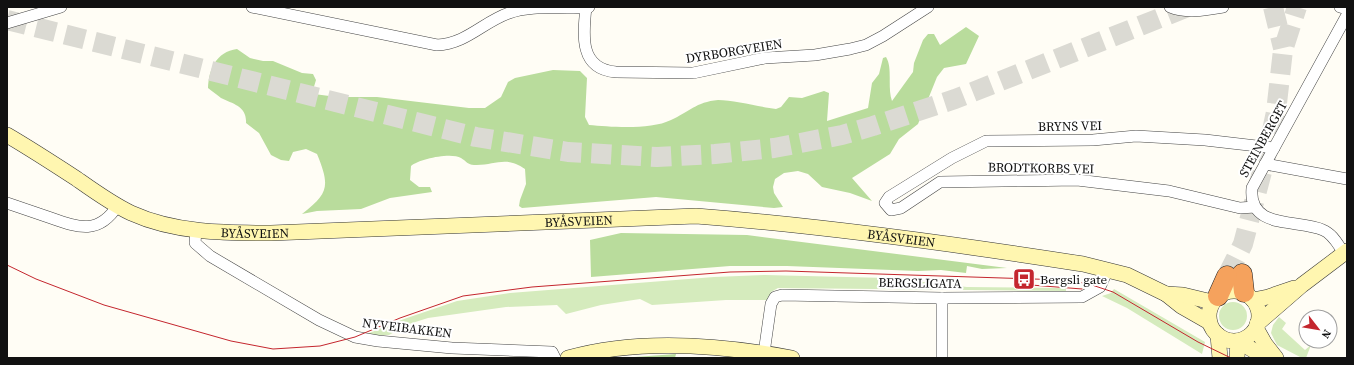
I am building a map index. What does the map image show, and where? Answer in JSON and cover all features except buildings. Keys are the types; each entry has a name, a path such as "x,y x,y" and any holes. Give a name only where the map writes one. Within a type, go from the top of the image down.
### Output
{"highway":[{"path":"1215,299 1242,286"}],"main road":[{"name":"BYÅSVEIEN","path":"7,135 37,152 130,212 161,224 196,230 225,233 271,233 696,216 812,227 1042,258 1108,269 1127,275 1166,294 1181,306 1209,322"},
{"path":"1215,299 1208,314 1209,322 1218,335 1225,340 1238,340 1247,337 1302,285 1346,252"},
{"path":"1242,286 1268,297 1302,285"},
{"path":"1242,286 1258,311 1257,326 1265,344 1276,358"},
{"name":"BYÅSVEIEN","path":"1166,294 1215,299"},
{"path":"1218,335 1220,358"},
{"path":"1237,358 1238,340"},
{"path":"1238,340 1266,358"},
{"path":"568,358 597,352 645,347 705,346 792,358"}],"street":[{"path":"7,22 60,7"},
{"path":"252,7 437,45 464,39 510,12 542,8 588,7"},
{"name":"DYRBORGVEIEN","path":"588,7 584,31 586,48 590,60 598,66 606,70 616,72 693,73 765,58 815,55 866,45 883,36 928,7"},
{"path":"1170,7 1200,11 1223,7"},
{"path":"1340,7 1347,9"},
{"name":"STEINBERGET","path":"1255,207 1252,200 1252,188 1347,16"},
{"name":"BRYNS VEI","path":"885,203 889,197 952,158 986,141 1093,140 1136,136 1205,140 1274,148"},
{"path":"1265,164 1347,179"},
{"name":"BRODTKORBS VEI","path":"885,203 892,210 901,208 940,182 1077,180 1169,191 1240,208 1255,207"},
{"path":"7,203 76,227 88,228 98,225 110,217 118,205"},
{"path":"1255,207 1269,218 1324,230 1346,252"},
{"name":"NYVEIBAKKEN","path":"196,230 195,244 210,256 319,320 355,337 378,341 452,348 552,352 554,358"},
{"name":"BERGSLIGATA","path":"764,353 771,304 775,298 782,295 942,298 1082,297 1100,287 1108,269"},
{"path":"942,298 942,358"}],"green space":[{"path":"966,27 979,36 966,64 944,68 937,77 918,124 899,139 890,154 852,178 872,201 850,193 822,187 808,174 798,171 784,173 775,179 773,187 774,193 783,207 774,208 656,197 522,208 519,206 526,184 525,169 518,165 506,162 472,165 456,156 443,156 421,161 411,166 410,180 419,187 430,187 432,192 390,198 361,209 317,211 302,214 318,200 324,188 324,174 317,154 306,149 293,152 289,161 281,160 271,155 259,133 246,123 246,117 242,109 221,98 208,88 210,74 215,62 224,54 237,49 250,58 263,61 273,61 302,73 313,74 316,80 313,90 314,94 337,97 377,97 469,108 485,108 501,97 508,82 515,78 553,70 580,71 587,78 585,117 589,125 642,127 653,125 671,120 704,103 718,100 776,109 781,107 789,97 802,98 824,91 829,93 827,121 868,108 872,83 879,74 883,58 886,57 888,61 892,101 913,72 914,63 923,40 928,34 934,34 940,45"},
{"path":"621,233 747,235 1007,268 982,269 967,266 966,273 941,270 918,271 787,266 730,266 591,277 590,240"},
{"path":"765,275 888,278 967,287 1066,288 1066,291 778,288 771,292 768,300 726,300 652,305 640,299 601,305 566,314 557,305 506,307 428,318 409,324 389,335 362,336 404,319 457,301 510,293 714,277"},
{"path":"1114,289 1205,342 1202,354 1127,308 1102,296 1111,293"},
{"path":"1233,302 1243,306 1247,316 1243,326 1233,330 1223,326 1219,316 1223,306"},
{"path":"1279,317 1286,323 1282,329 1298,344 1298,349 1309,349 1306,358 1302,358 1277,345 1271,333 1273,325"},
{"path":"676,354 675,358 621,358"}],"tunnel":[{"path":"7,20 476,137 568,152 657,157 715,154 774,148 842,135 955,99 1188,7"},
{"path":"1273,7 1283,48"},
{"path":"1227,276 1243,244 1268,149 1276,112 1283,50 1297,7"}],"tram line":[{"path":"7,265 36,279 104,305 231,341 273,349 320,346 355,337 400,318 463,296 532,287 730,272 786,271 1064,280 1089,284 1113,292 1198,342 1231,358"},
{"path":"1031,285 1082,289"}],"place":[{"name":"Bergsli gate","path":"1024,279"}]}
